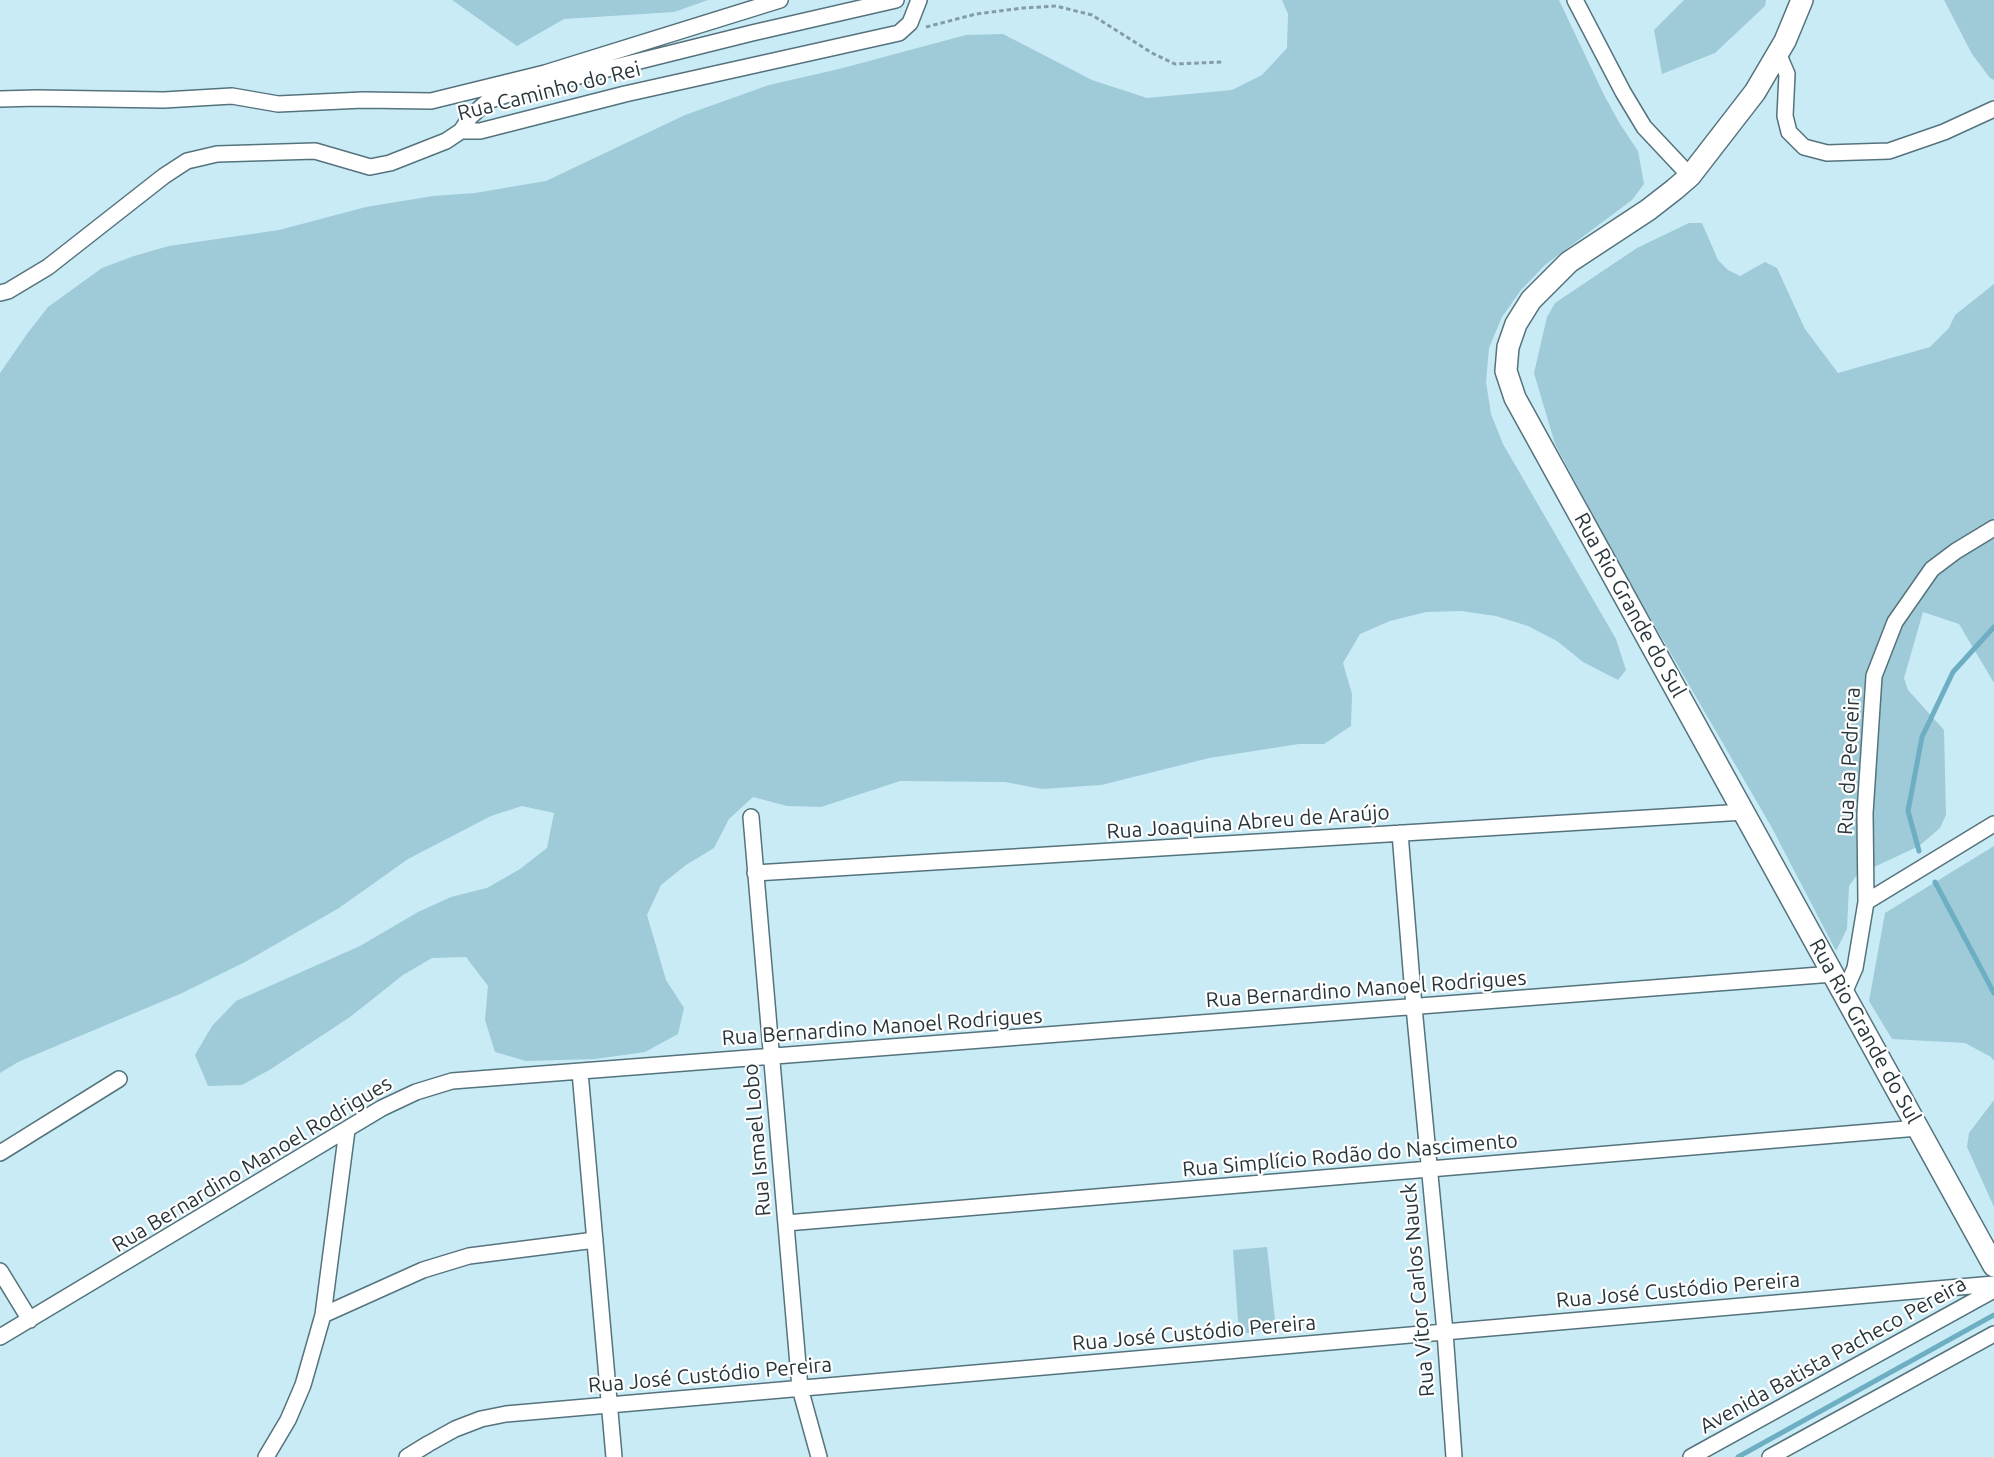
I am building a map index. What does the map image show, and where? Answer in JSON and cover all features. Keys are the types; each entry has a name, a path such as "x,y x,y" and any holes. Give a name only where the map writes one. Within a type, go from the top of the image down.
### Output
{"street":[{"path":"0,99 164,100 232,96 278,104 431,100 545,73 780,0"},
{"path":"460,131 470,117 488,101 516,92 752,33 896,0"},
{"path":"899,33 910,23 919,0"},
{"path":"1575,0 1644,128 1690,176"},
{"name":"Rua Rio Grande do Sul","path":"1802,0 1796,18 1755,92 1690,176 1648,210 1569,262 1531,300 1516,324 1508,347 1506,371 1515,398 1994,1266"},
{"name":"Rua Caminho do Rei","path":"0,293 8,291 48,267 164,176 187,161 217,154 315,151 370,166 390,163 437,145 460,131 480,131 625,94 899,33"},
{"path":"1778,53 1787,74 1785,116 1789,132 1804,147 1827,153 1889,151 1944,132 1994,109"},
{"name":"Rua da Pedreira","path":"1844,993 1855,968 1866,902 1865,813 1874,676 1895,622 1932,569 1994,528"},
{"name":"Rua Joaquina Abreu de Araújo","path":"755,873 1744,812"},
{"name":"Rua Ismael Lobo","path":"751,817 800,1388 819,1457"},
{"path":"1866,902 1994,824"},
{"name":"Rua Vítor Carlos Nauck","path":"1400,833 1445,1332 1454,1457"},
{"name":"Rua Bernardino Manoel Rodrigues","path":"0,1337 382,1108 416,1092 452,1082 1833,974"},
{"path":"580,1071 614,1457"},
{"path":"0,1153 119,1079"},
{"name":"Rua Simplício Rodão do Nascimento","path":"786,1223 1918,1128"},
{"path":"267,1457 288,1420 303,1385 323,1315 347,1130"},
{"path":"323,1315 423,1270 469,1256 595,1240"},
{"path":"0,1271 30,1320"},
{"name":"Rua José Custódio Pereira","path":"408,1457 437,1439 481,1419 506,1414 1994,1284"},
{"name":"Avenida Batista Pacheco Pereira","path":"1691,1457 1994,1290"},
{"path":"1770,1457 1994,1334"}],"path":[{"path":"899,33 976,14 1056,6 1092,15 1152,53 1176,64 1222,62"}],"shaded area":[{"path":"452,0 708,0 674,12 564,19 517,46"},
{"path":"1282,0 1559,0 1604,95 1638,151 1644,184 1632,200 1545,265 1521,290 1502,317 1489,348 1486,382 1491,414 1503,444 1616,639 1626,670 1618,680 1583,662 1557,641 1528,626 1496,616 1461,611 1426,612 1390,621 1360,634 1343,663 1352,694 1351,726 1324,744 1299,744 1209,758 1101,785 1042,789 1005,782 900,781 821,807 787,806 753,797 729,819 714,848 686,865 661,885 647,915 666,980 684,1008 678,1034 645,1052 595,1059 526,1061 495,1052 485,1020 488,986 466,957 432,958 403,975 350,1017 271,1069 242,1085 208,1086 195,1055 212,1026 236,1001 360,946 418,912 451,897 487,888 520,869 547,848 554,813 522,806 491,816 408,859 339,908 245,962 180,994 18,1062 0,1073 0,373 48,307 102,268 134,256 169,246 279,230 366,207 546,181 685,115 769,85 966,35 1003,34 1092,80 1147,98 1232,90 1262,75 1287,48 1288,14"},
{"path":"1684,0 1766,0 1765,6 1715,53 1662,74 1654,30"},
{"path":"1944,0 1994,0 1994,80 1972,54"},
{"path":"1689,223 1702,223 1718,260 1728,270 1740,276 1765,262 1777,268 1805,329 1838,373 1930,347 1949,328 1955,315 1994,284 1994,683 1959,624 1923,612 1904,678 1908,690 1944,730 1946,815 1940,828 1919,846 1857,875 1849,886 1847,929 1836,951 1772,828 1623,571 1555,444 1534,373 1547,317 1555,303 1637,248"},
{"path":"1994,846 1994,1061 1991,1057 1965,1043 1892,1039 1869,1001 1885,913"},
{"path":"1994,1100 1994,1207 1967,1147 1969,1133"},
{"path":"1267,1247 1276,1329 1239,1334 1233,1250"}],"waterway":[{"path":"1919,851 1908,811 1922,737 1953,672 1994,627"},
{"path":"1935,882 1994,993"},
{"path":"1738,1457 1994,1315"}]}
